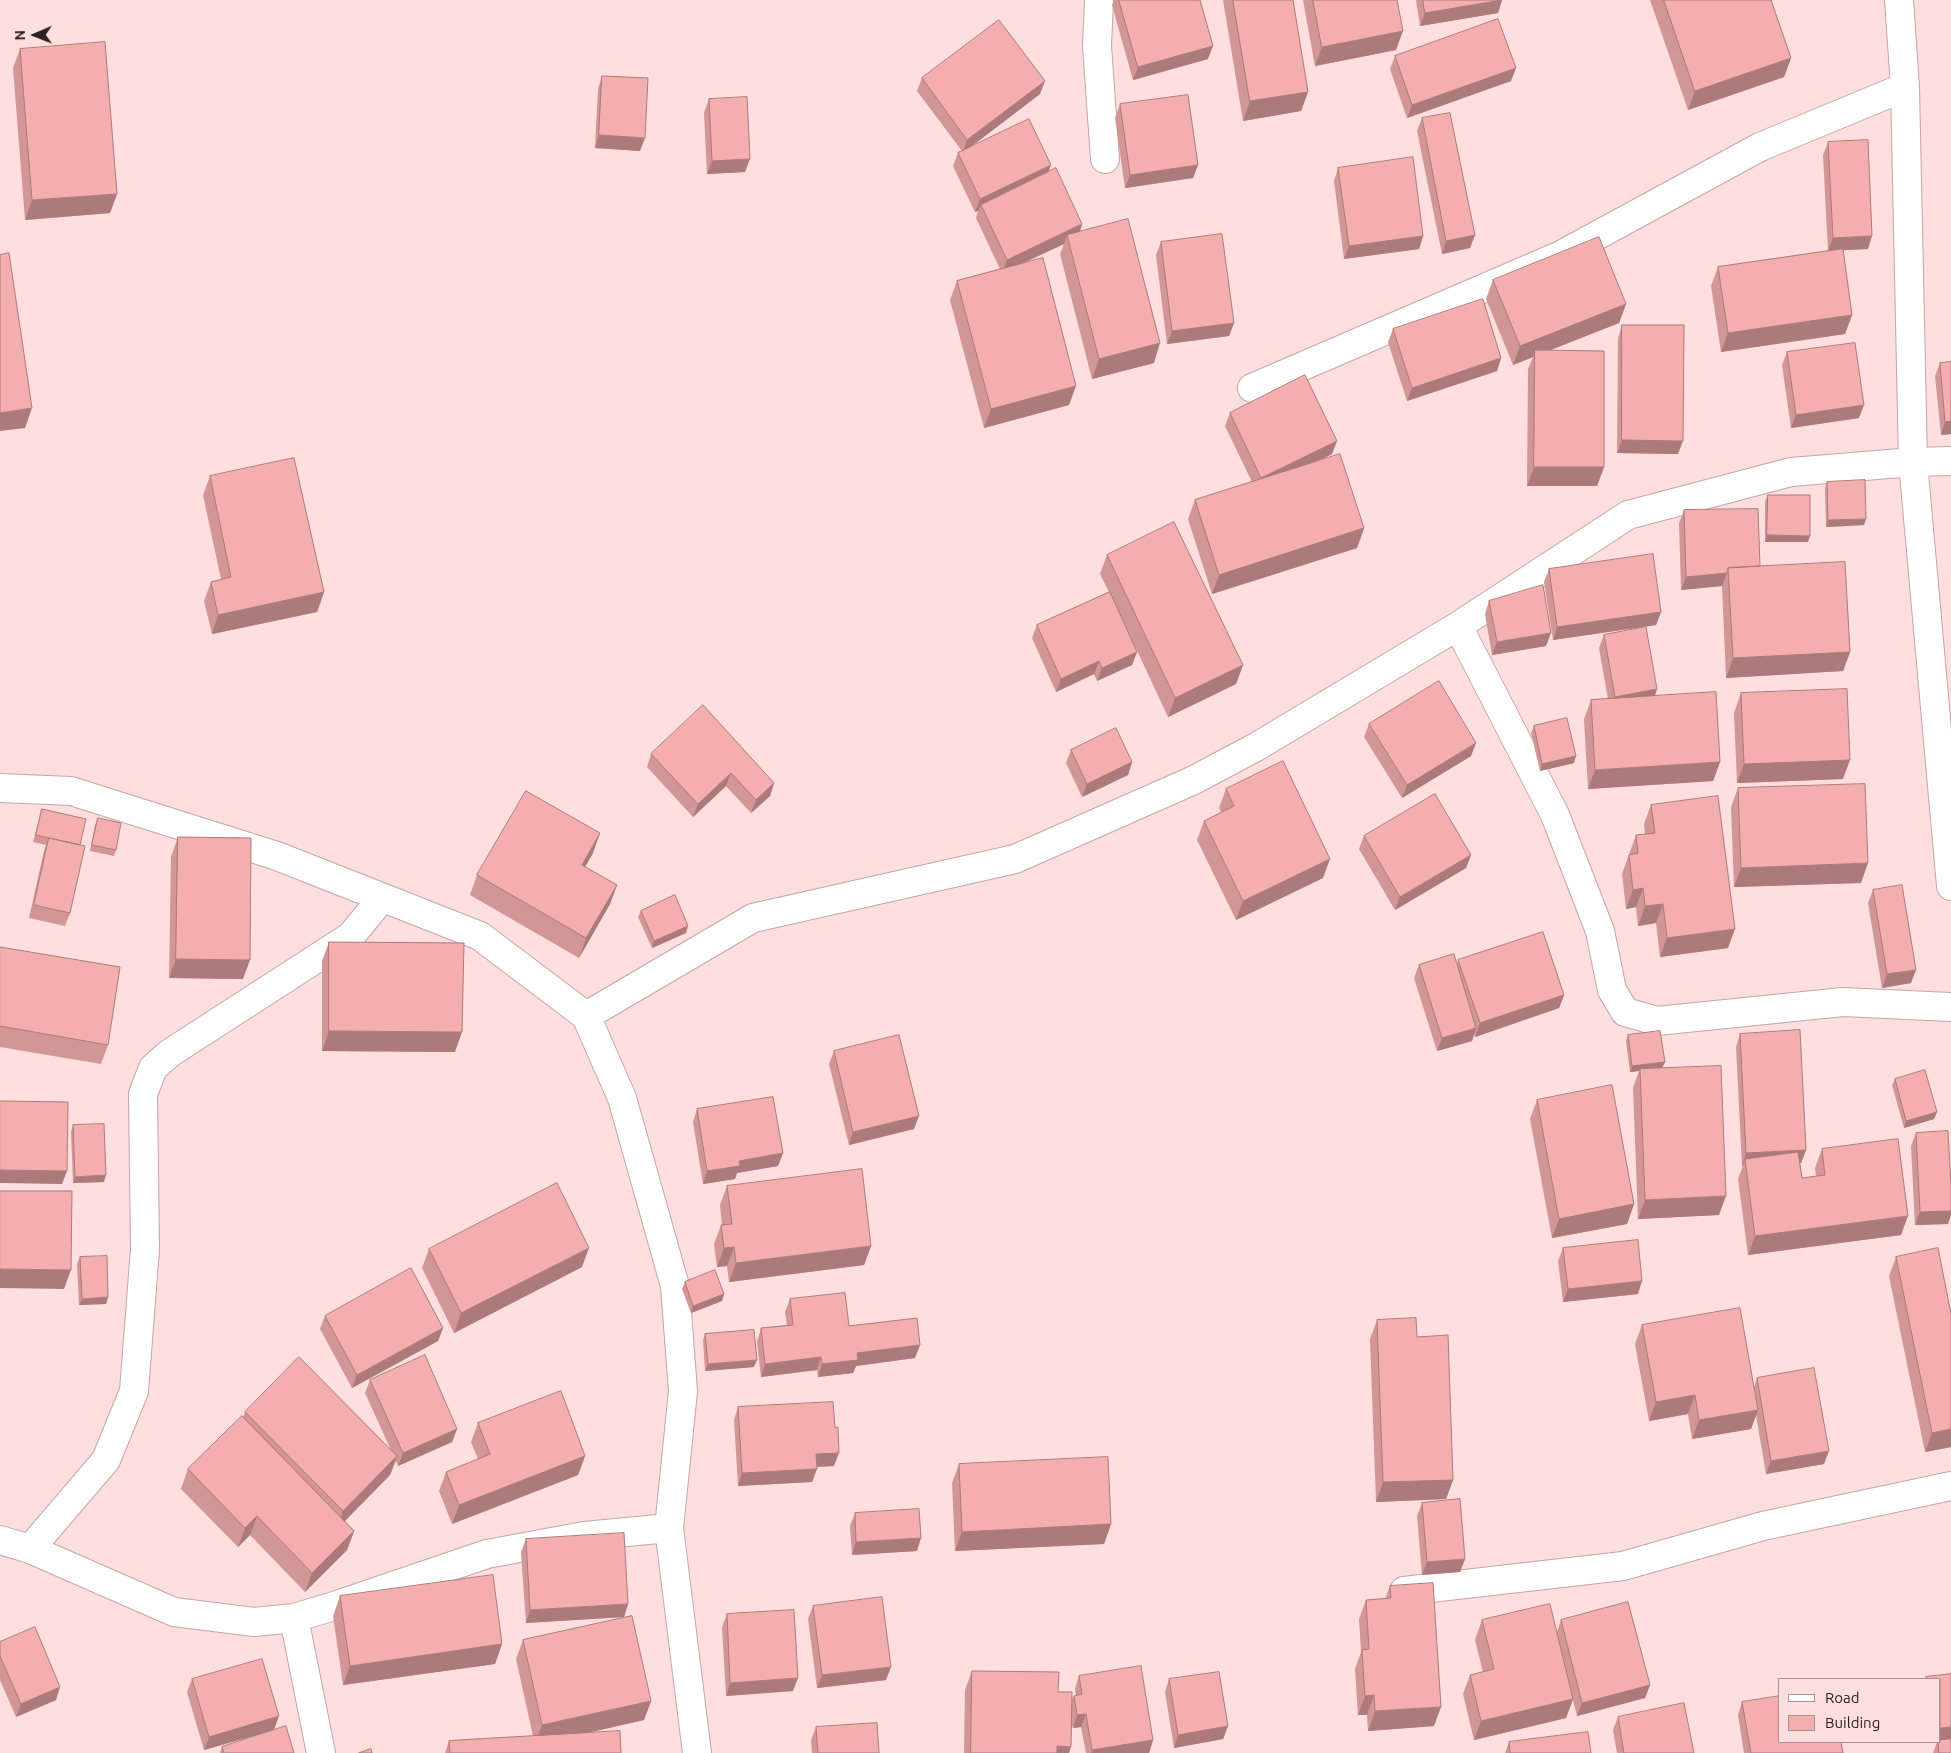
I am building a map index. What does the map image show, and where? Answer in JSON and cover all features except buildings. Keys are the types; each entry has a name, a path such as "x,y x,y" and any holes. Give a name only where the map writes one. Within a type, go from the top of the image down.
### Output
{"street":[{"path":"1099,0 1097,46 1105,159"},
{"path":"1899,0 1905,87 1913,462 1947,860 1951,886"},
{"path":"1252,388 1561,255 1760,148 1905,87"},
{"path":"586,1016 753,918 1015,859 1194,780 1256,746 1458,626 1628,515 1791,472 1913,462 1951,461"},
{"path":"1458,626 1555,815 1600,931 1612,990 1625,1012 1657,1020 1843,1002 1951,1007"},
{"path":"0,788 71,791 277,856 480,936 586,1016 622,1098 675,1286 682,1391 669,1528 697,1753"},
{"path":"30,1549 106,1460 134,1391 145,1249 143,1094 154,1068 170,1053 351,936 382,898"},
{"path":"1404,1591 1623,1566 1763,1526 1951,1486"},
{"path":"0,1540 30,1549 174,1612 254,1622 294,1618 487,1554 584,1536 669,1528"},
{"path":"294,1618 321,1753"}]}
